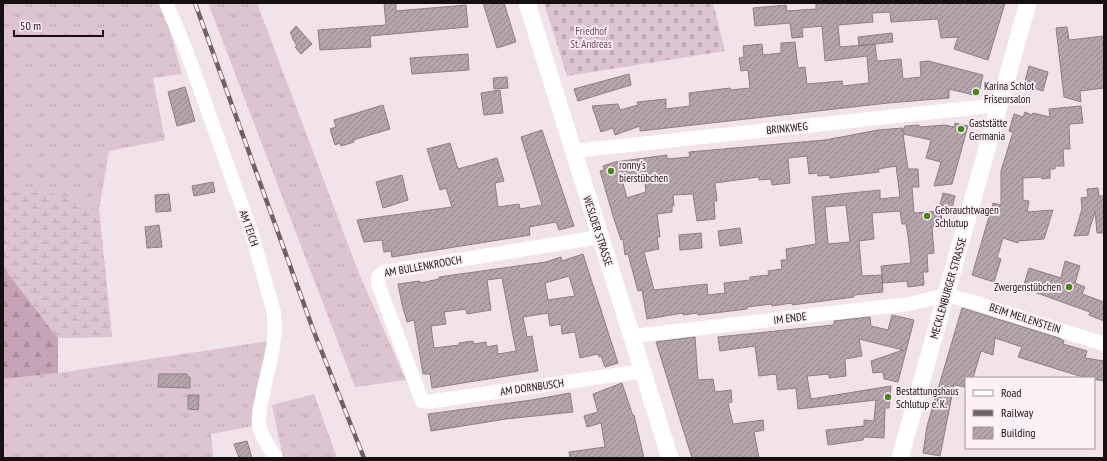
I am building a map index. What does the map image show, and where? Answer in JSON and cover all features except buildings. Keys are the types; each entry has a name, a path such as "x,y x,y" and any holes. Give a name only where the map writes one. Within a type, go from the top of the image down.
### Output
{"street":[{"name":"AM TEICH","path":"166,3 186,50 251,231 274,313 276,326 265,381 259,425 262,435 276,458"},
{"name":"WESLOER STRASSE","path":"527,3 600,237 633,336 670,458"},
{"name":"MECKLENBURGER STRASSE","path":"900,458 1028,3"},
{"name":"BRINKWEG","path":"574,151 999,104"},
{"name":"AM BULLENKROOCH","path":"422,401 378,284 378,277 380,273 600,237"},
{"name":"IM ENDE","path":"633,336 909,304 946,296"},
{"name":"BEIM MEILENSTEIN","path":"946,296 974,302 1104,344"},
{"name":"AM DORNBUSCH","path":"422,401 427,402 643,371"}],"green space":[{"path":"3,3 162,3 182,74 153,78 165,140 109,151 99,210 112,337 58,338 3,267"},
{"path":"208,3 257,3 358,271 406,380 355,387"},
{"name":"Friedhof St. Andreas","path":"544,3 713,3 725,51 567,76"},
{"path":"43,190 99,210 112,337 58,338 3,267 3,193"},
{"path":"3,267 58,338 58,373 3,379"},
{"path":"275,340 259,425 211,434 213,458 3,458 3,379 58,373"},
{"path":"314,394 337,458 283,458 272,405"}],"railway":[{"path":"195,3 314,332 364,458"}],"place":[{"name":"Karina Schlot Friseursalon","path":"976,92"},
{"name":"Gaststätte Germania","path":"961,129"},
{"name":"ronny's bierstübchen","path":"611,171"},
{"name":"Gebrauchtwagen Schlutup","path":"927,216"},
{"name":"Zwergenstübchen","path":"1069,287"},
{"name":"Bestattungshaus Schlutup e. K.","path":"888,397"}]}
